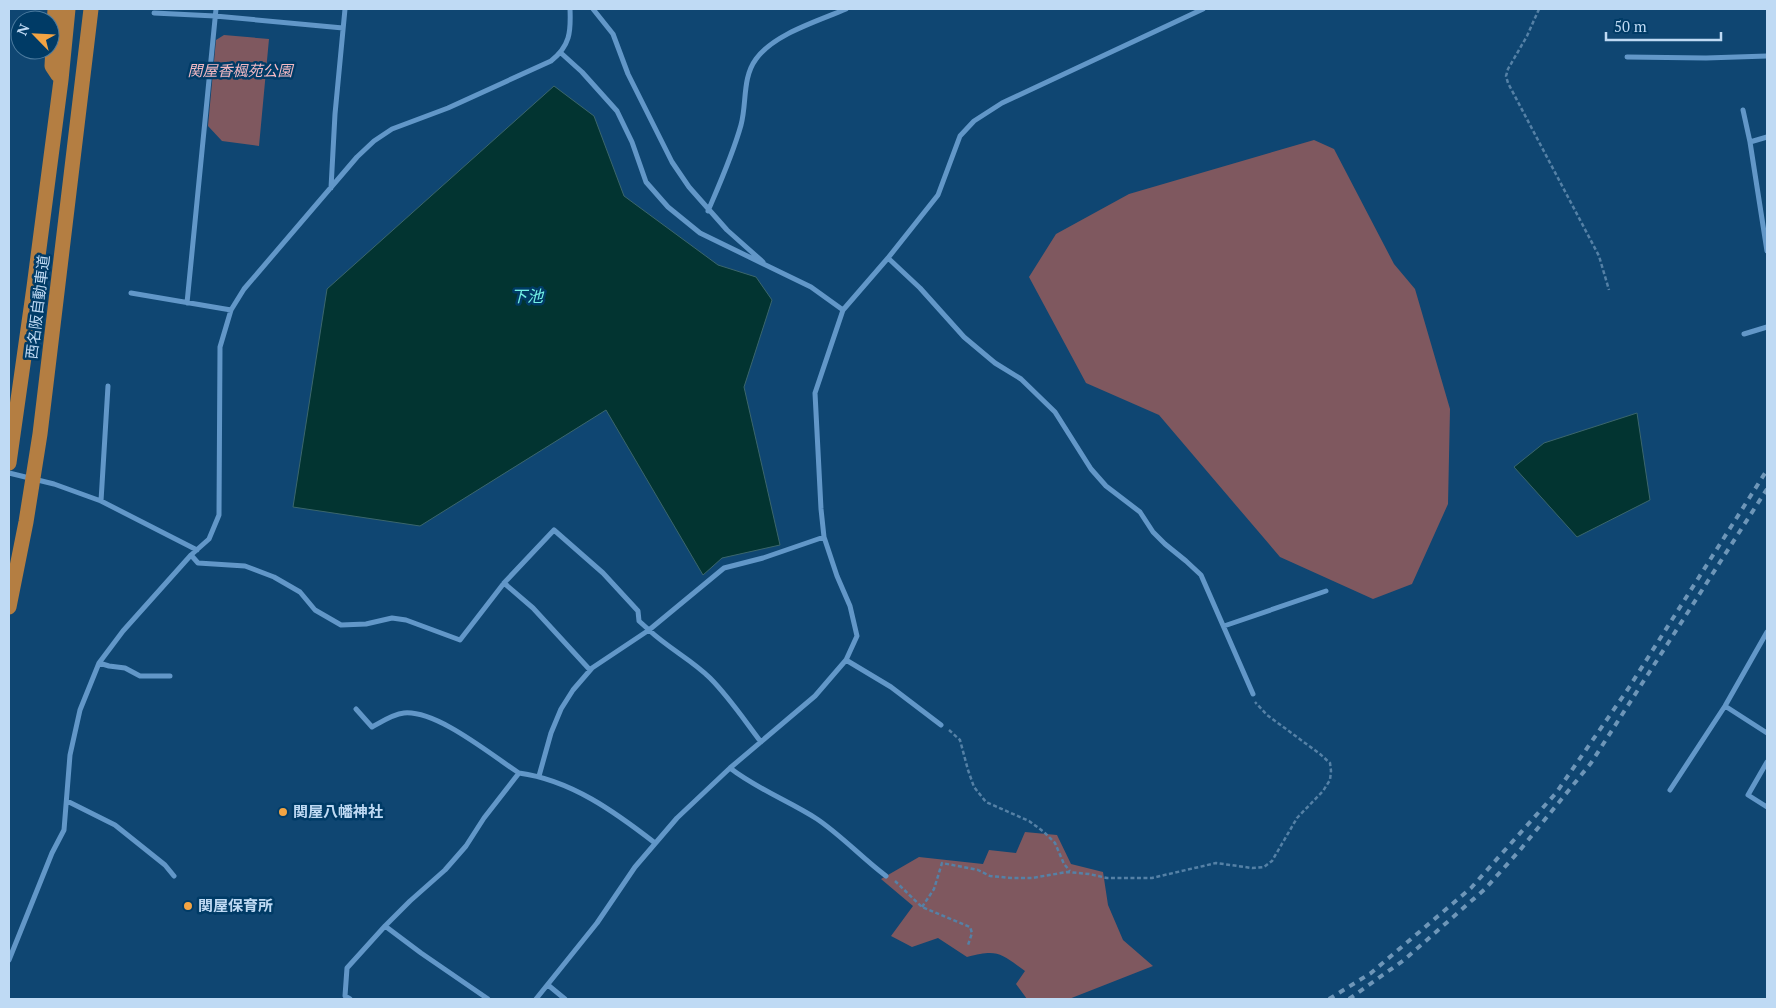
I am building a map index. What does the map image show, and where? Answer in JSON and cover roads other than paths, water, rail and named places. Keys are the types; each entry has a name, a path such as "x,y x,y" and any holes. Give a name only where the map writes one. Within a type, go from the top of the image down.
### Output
{"highway":[{"path":"55,9 52,66 61,80"},
{"name":"西名阪自動車道","path":"9,463 61,80 68,9"},
{"name":"西名阪自動車道","path":"9,607 26,522 40,434 91,9"}],"street":[{"path":"187,303 216,9"},
{"path":"331,188 335,114 345,9"},
{"path":"9,960 52,853 64,830 68,801 70,755 78,719 99,663 123,631 191,555 209,539 219,515 220,347 231,310 244,289 374,141 392,129 448,108 551,60 561,53 567,44 570,31 570,9"},
{"path":"594,9 613,34 628,74 672,162 708,210 767,266"},
{"path":"708,210 741,124 748,74 756,58 770,45 796,30 846,9"},
{"path":"536,999 597,923 635,867 677,818 730,768 815,696 846,660 857,636 850,606 824,538 815,393 843,310 938,196 960,136 974,121 1002,103 1203,9"},
{"path":"154,13 216,16 343,28"},
{"path":"561,53 582,72 616,111 632,142 646,182 668,207 700,234 811,287 843,310"},
{"path":"1627,58 1767,56"},
{"path":"1743,110 1765,220 1767,251"},
{"path":"1750,142 1767,137"},
{"path":"888,258 920,288 964,337 995,363 1021,379 1055,412 1091,468 1106,486 1140,512 1153,532 1201,576 1253,694"},
{"path":"131,293 231,310"},
{"path":"1744,334 1767,328"},
{"path":"101,501 108,386"},
{"path":"9,473 54,484 101,501 197,550"},
{"path":"191,555 198,563 245,566 274,577 300,592 315,610 341,625 366,624 392,618 406,620 460,640 504,583 554,530 603,573 638,611 639,621 662,642 692,662 711,679 761,742"},
{"path":"538,776 561,709 573,690 590,670 649,630 724,568 763,558 824,538"},
{"path":"504,583 533,608 590,670"},
{"path":"1224,626 1326,591"},
{"path":"1670,790 1725,706 1767,632"},
{"path":"846,660 891,687 942,725"},
{"path":"99,663 124,668 140,676 170,676"},
{"path":"1725,706 1767,733"},
{"path":"356,709 372,728 403,713 420,715 442,724 519,773 538,776 587,796 628,822 655,843"},
{"path":"1767,762 1748,795 1767,807"},
{"path":"730,768 752,784 771,792 816,819 886,876"},
{"path":"347,998 347,968 410,901 445,870 466,846 484,818 519,773"},
{"path":"68,801 114,825 165,865 174,876"},
{"path":"385,926 421,954 488,999"},
{"path":"548,985 565,999"}],"water":[{"name":"下池","path":"554,86 594,116 624,196 718,265 756,277 772,300 744,387 780,545 722,558 703,575 606,410 420,526 293,507 327,289"},
{"path":"1637,413 1650,500 1577,537 1514,467 1544,443"}],"railway":[{"path":"1329,999 1371,973 1471,888 1556,793 1628,689 1767,470"},
{"path":"1349,999 1404,960 1485,889 1520,850 1591,763 1767,489"}],"place":[{"name":"関屋八幡神社","path":"283,812"},
{"name":"関屋保育所","path":"188,906"}],"park label":[{"name":"関屋香楓苑公園","path":"240,71"}]}
